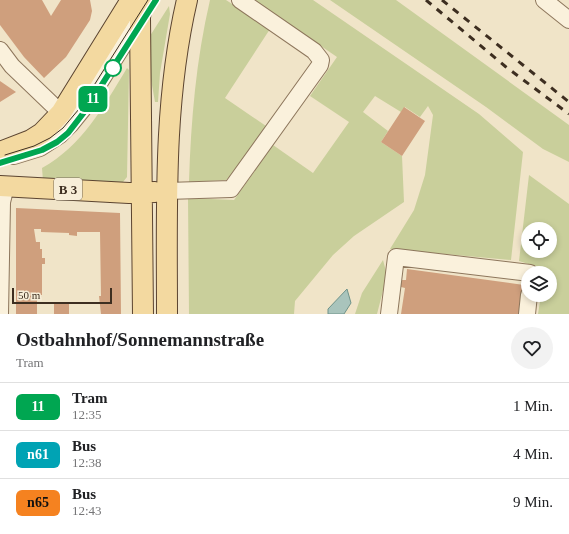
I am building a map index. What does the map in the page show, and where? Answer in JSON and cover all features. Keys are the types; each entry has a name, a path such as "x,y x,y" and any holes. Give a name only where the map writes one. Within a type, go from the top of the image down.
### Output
{"main road":[{"path":"0,152 31,140 42,133 61,113 131,0"},
{"path":"167,314 167,191 170,108 182,5"},
{"path":"141,9 142,314"},
{"name":"B 3","path":"3,186 142,193 167,191"}],"street":[{"path":"0,159 40,148 66,130 83,109 141,9 152,0"},
{"path":"167,191 230,189 320,66 321,60 314,51 240,0"},
{"path":"544,0 569,20"},
{"path":"0,50 12,66 61,113"},
{"path":"0,314 3,186"},
{"path":"388,314 396,257 521,272"},
{"path":"526,314 529,302"}],"green space":[{"path":"210,0 226,0 270,29 225,98 266,126 234,173 226,180 189,182 195,90 201,45"},
{"path":"254,0 313,0 479,114 523,152 511,260 390,249 414,210 425,175 433,115 428,106 420,117 405,107 401,112 375,96 363,112 388,131 381,142 402,156 404,202 354,236 333,255 295,301 294,314 189,314 188,198 234,200 273,145 313,173 349,122 310,96 337,57"},
{"path":"330,0 396,0 569,125 569,162 543,149 486,107"},
{"path":"169,6 170,14 160,73 158,102 155,102 148,63 148,39"},
{"path":"127,68 129,70 127,177 123,182 43,181 42,168 56,159 80,137 101,111"},
{"path":"529,175 569,204 569,314 538,314 540,302 557,302 557,266 535,266 519,261 521,244 521,258 557,258 557,222 524,222"},
{"path":"383,260 387,275 377,314 355,314 362,293"}],"water":[{"path":"347,289 351,303 344,314 328,314 328,309"}],"building":[{"path":"0,0 42,0 51,16 61,0 90,0 92,11 90,20 66,57 44,78 24,57 0,25"},
{"path":"0,81 16,92 0,102"},
{"path":"404,107 425,121 402,156 381,142"},
{"path":"16,208 120,213 121,314 101,314 99,296 101,296 100,232 77,232 77,236 69,235 69,233 41,232 41,229 34,229 36,242 40,242 40,249 42,249 42,258 45,258 45,264 42,264 42,295 37,295 37,314 16,314"},
{"path":"407,269 521,285 522,302 520,314 401,314 405,288 401,287 401,280 406,280"},
{"path":"54,302 69,302 69,314 54,314"}],"tram line":[{"path":"5,155 34,146 50,138 63,128 79,109 148,0"},
{"path":"0,163 42,150 57,142 67,133 85,111 156,0"},
{"name":"11","path":"0,163 28,156 42,150 57,142 68,133 85,111 156,0"}],"railway":[{"path":"426,0 506,67 569,114"},
{"path":"442,0 569,102"}]}
